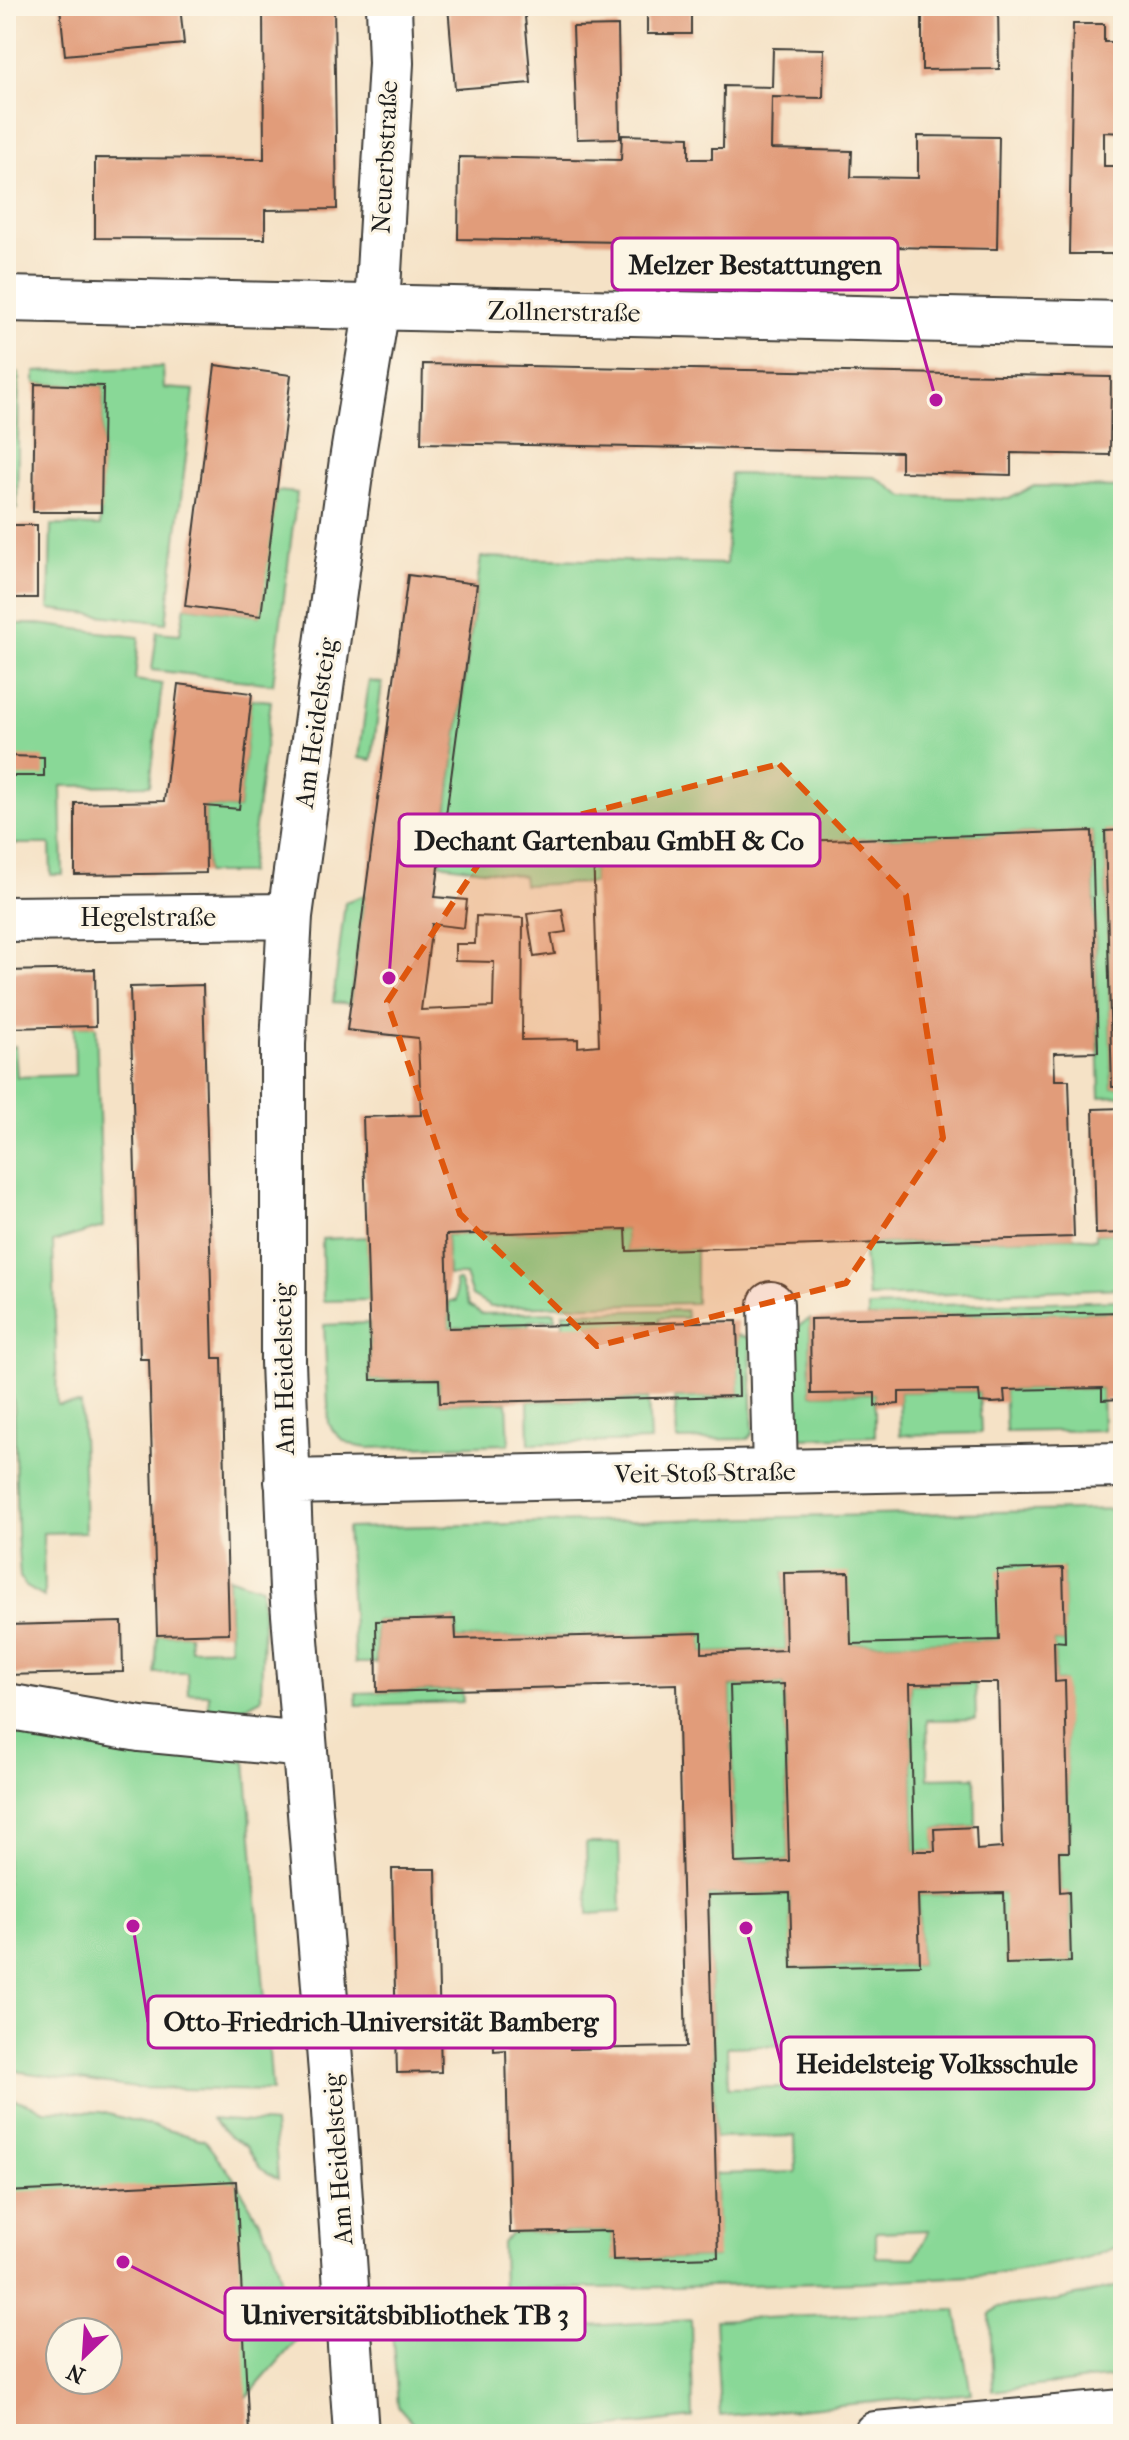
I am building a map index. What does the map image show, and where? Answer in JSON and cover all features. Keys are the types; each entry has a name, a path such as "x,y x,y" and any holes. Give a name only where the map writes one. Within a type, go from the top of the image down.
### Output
{"street":[{"name":"Neuerbstraße","path":"377,307 391,63 389,6"},
{"name":"Zollnerstraße","path":"6,299 1123,324"},
{"name":"Am Heidelsteig","path":"356,2434 334,2112 292,1590 283,1349 283,1044 290,916 352,460 377,307"},
{"name":"Hegelstraße","path":"6,919 290,916"},
{"path":"771,1304 775,1472"},
{"name":"Veit-Stoß-Straße","path":"287,1482 1123,1465"},
{"path":"6,1706 140,1729 304,1745"},
{"path":"876,2434 1123,2412"}],"highlighted area":[{"path":"779,764 906,895 943,1138 846,1283 597,1346 460,1214 387,1002 497,836"}],"green space":[{"path":"163,367 164,388 194,390 166,623 49,609 51,525 100,526 103,386 35,384 35,372"},
{"path":"6,373 19,373 17,509 6,508"},
{"path":"730,474 875,477 905,497 1009,499 1034,486 1123,488 1123,830 1105,832 1112,1087 1123,1087 1123,1096 1100,1097 1092,831 593,849 594,883 524,885 523,876 440,864 481,557 726,564"},
{"path":"276,491 297,493 273,684 152,670 157,632 180,634 185,606 260,616"},
{"path":"6,624 38,624 139,637 135,680 162,684 150,785 61,786 63,875 51,875 50,844 6,844"},
{"path":"369,681 382,683 372,760 359,758"},
{"path":"251,699 271,701 249,873 206,873 205,806 239,809"},
{"path":"365,895 350,1004 333,1002 345,902"},
{"path":"74,1026 96,1026 103,1227 53,1242 57,1405 81,1404 85,1532 43,1533 44,1597 25,1586 20,1577 17,1535 14,1407 6,1351 6,1048 15,1046 17,1077 75,1075"},
{"path":"626,1229 627,1251 696,1249 696,1303 491,1307 472,1296 465,1275 448,1275 446,1235"},
{"path":"1123,1233 1123,1288 868,1297 863,1244 1073,1237 1096,1239 1096,1234"},
{"path":"367,1237 369,1300 323,1301 322,1239"},
{"path":"455,1281 459,1281 469,1306 482,1314 555,1312 555,1319 529,1321 528,1326 449,1328 449,1301 456,1301"},
{"path":"1123,1300 1123,1312 868,1318 868,1307"},
{"path":"686,1310 687,1318 660,1318 659,1324 563,1326 563,1312"},
{"path":"810,1319 811,1394 875,1393 875,1436 800,1438 793,1432 790,1337 798,1326"},
{"path":"369,1323 371,1380 439,1379 440,1403 507,1402 509,1444 369,1448 341,1438 329,1424 324,1325"},
{"path":"737,1335 750,1338 753,1433 748,1439 677,1440 675,1398 739,1396"},
{"path":"1102,1388 1103,1430 1006,1432 1004,1390"},
{"path":"979,1391 981,1433 900,1435 899,1392"},
{"path":"648,1399 650,1441 529,1444 528,1401"},
{"path":"1120,1509 1120,1528 1123,1529 1123,2244 1086,2259 990,2275 863,2282 503,2289 502,2243 510,2233 612,2231 614,2260 717,2257 716,2174 796,2172 795,2136 715,2138 708,1895 790,1893 793,1968 920,1965 918,1895 1004,1893 1071,1962 1069,1892 1060,1892 1059,1852 1069,1852 1064,1681 1055,1682 1054,1641 1064,1642 1063,1569 999,1640 851,1644 784,1573 786,1650 702,1653 701,1633 456,1639 455,1619 376,1621 376,1663 355,1663 347,1528","holes":["792,2045 794,2087 728,2088 727,2047","929,2230 915,2258 876,2257 876,2232"]},
{"path":"228,1577 261,1588 261,1699 223,1719 174,1711 208,1711 209,1694 188,1693 187,1673 155,1673 157,1635 189,1634 190,1649 230,1648"},
{"path":"975,1683 976,1719 927,1720 928,1778 975,1777 976,1827 935,1829 935,1851 914,1851 910,1684"},
{"path":"784,1684 789,1861 735,1863 730,1686"},
{"path":"462,1690 463,1702 357,1705 356,1693"},
{"path":"6,1733 246,1761 272,2091 136,2088 21,2072 6,2066"},
{"path":"586,1843 619,1843 621,1912 588,1914"},
{"path":"6,2096 45,2110 101,2112 204,2140 236,2181 272,2244 297,2340 247,2397 6,2192"},
{"path":"212,2119 274,2124 278,2179 260,2168 246,2146 231,2138"},
{"path":"1123,2285 1123,2376 993,2391 990,2314 998,2307 1059,2300"},
{"path":"956,2310 971,2393 720,2416 715,2320"},
{"path":"691,2320 693,2418 555,2434 430,2434 412,2422 398,2406 392,2330 516,2330"}],"building":[{"path":"180,6 184,44 65,55 60,7"},
{"path":"263,6 334,6 337,209 265,210 265,239 95,238 95,158 264,159"},
{"path":"448,6 524,6 531,83 455,89"},
{"path":"647,6 691,6 691,34 647,34"},
{"path":"922,6 998,6 999,69 922,70"},
{"path":"1073,24 1104,24 1104,42 1123,42 1123,133 1104,132 1104,166 1123,166 1123,254 1069,254"},
{"path":"618,26 620,138 577,139 573,27"},
{"path":"773,48 824,49 823,98 772,97 771,149 852,151 851,177 918,178 918,136 999,137 997,249 458,239 459,157 621,160 622,135 689,137 689,159 712,159 712,148 723,148 724,86 772,87"},
{"path":"423,364 1111,377 1110,455 1011,453 1011,475 901,472 901,452 421,443"},
{"path":"215,365 291,375 261,616 185,606"},
{"path":"35,384 103,386 101,512 33,512"},
{"path":"6,525 37,525 37,598 6,598"},
{"path":"408,575 477,584 435,897 467,900 464,928 432,924 421,1010 493,1007 494,962 455,961 455,944 475,944 476,916 523,918 522,1040 578,1039 578,1047 599,1045 593,848 1092,831 1098,1052 1054,1053 1055,1080 1069,1080 1074,1237 627,1251 626,1229 446,1235 449,1328 737,1321 739,1396 440,1403 439,1379 371,1380 363,1117 421,1115 418,1038 347,1030"},
{"path":"178,684 252,693 239,809 205,806 206,873 75,875 75,803 164,801"},
{"path":"10,756 44,757 44,776 10,776"},
{"path":"1123,830 1123,1087 1112,1087 1105,831"},
{"path":"562,909 566,932 551,934 555,954 534,957 527,914"},
{"path":"95,969 96,1026 6,1028 6,971"},
{"path":"203,985 213,1358 222,1358 229,1633 157,1635 149,1359 140,1359 130,987"},
{"path":"1123,1108 1123,1233 1096,1234 1093,1109"},
{"path":"1123,1312 1123,1399 1102,1400 1102,1388 1004,1390 1005,1402 992,1403 980,1402 979,1391 899,1392 899,1404 875,1406 875,1393 811,1394 810,1319"},
{"path":"1063,1568 1065,1642 1054,1641 1055,1682 1065,1681 1069,1852 1059,1852 1060,1892 1069,1891 1071,1962 1006,1964 1004,1893 918,1895 920,1965 792,1968 790,1893 708,1895 718,2257 613,2260 612,2231 510,2233 506,2050 494,2051 493,2011 569,2010 570,2049 686,2047 677,1684 377,1692 376,1621 455,1619 456,1639 702,1633 702,1653 786,1650 784,1573 849,1572 851,1644 999,1640 997,1570","holes":["998,1683 1002,1848 977,1850 976,1827 934,1829 935,1851 914,1851 910,1684","784,1684 789,1861 735,1863 730,1686"]},
{"path":"122,1622 123,1672 6,1675 6,1625"},
{"path":"392,1869 436,1869 441,2072 397,2073"},
{"path":"236,2181 249,2434 6,2434 6,2192"}],"place":[{"name":"Melzer Bestattungen","path":"936,400"},
{"name":"Dechant Gartenbau GmbH & Co","path":"389,978"},
{"name":"Otto-Friedrich-Universität Bamberg","path":"133,1926"},
{"name":"Heidelsteig Volksschule","path":"746,1928"},
{"name":"Universitätsbibliothek TB 3","path":"123,2262"}]}
